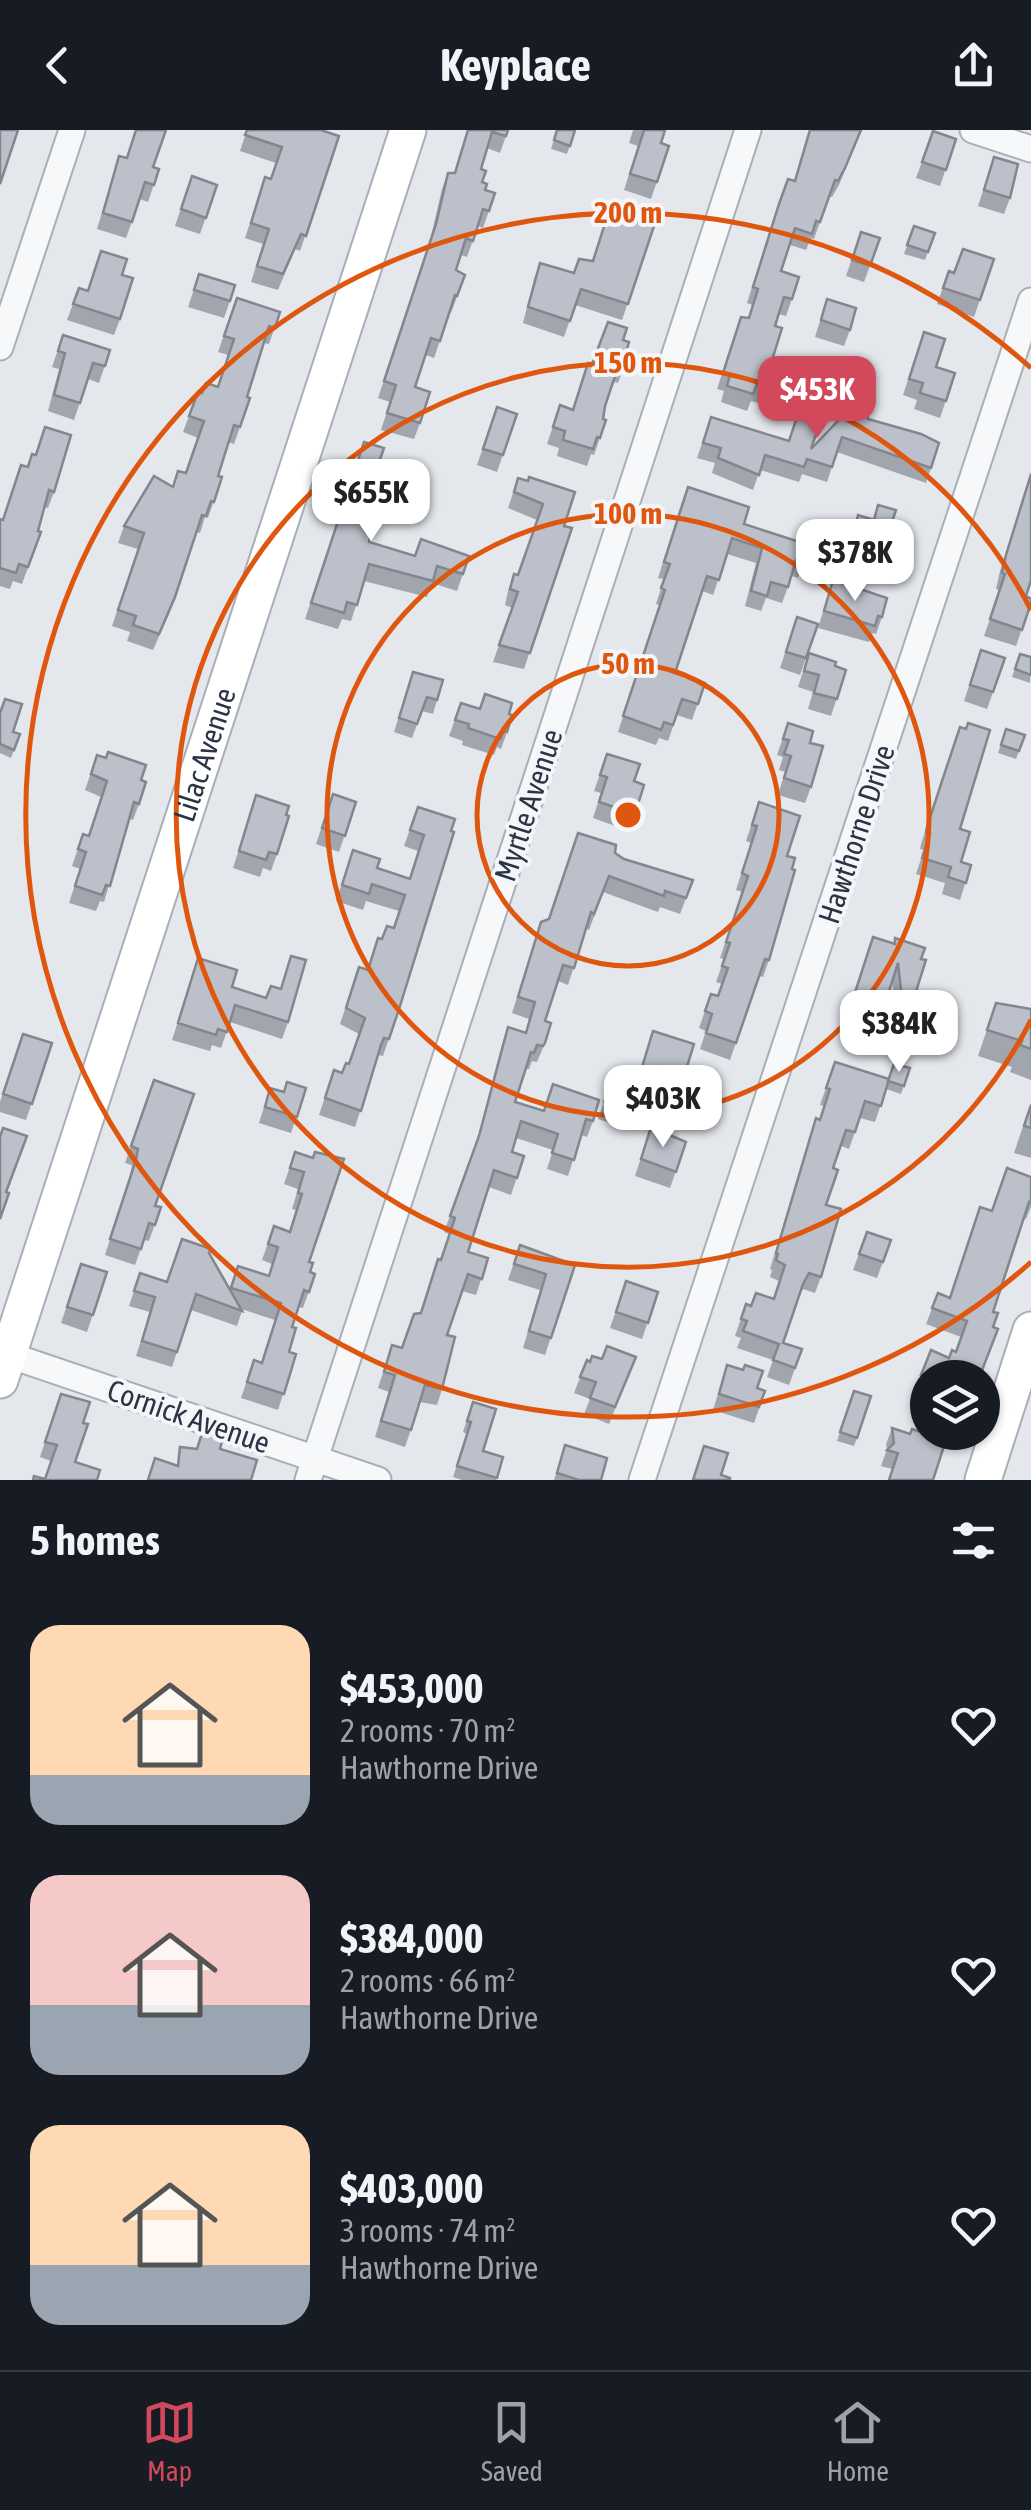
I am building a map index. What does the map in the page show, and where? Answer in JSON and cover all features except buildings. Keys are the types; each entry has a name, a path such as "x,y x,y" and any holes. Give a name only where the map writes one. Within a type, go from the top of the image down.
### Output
{"street":[{"path":"0,347 72,130"},
{"name":"Lilac Avenue","path":"3,1363 408,130"},
{"name":"Myrtle Avenue","path":"312,1469 748,130"},
{"path":"973,130 1031,149"},
{"name":"Hawthorne Drive","path":"642,1480 1031,301"},
{"path":"983,1480 1031,1330"},
{"name":"Cornick Avenue","path":"3,1363 312,1469 378,1480"}]}
